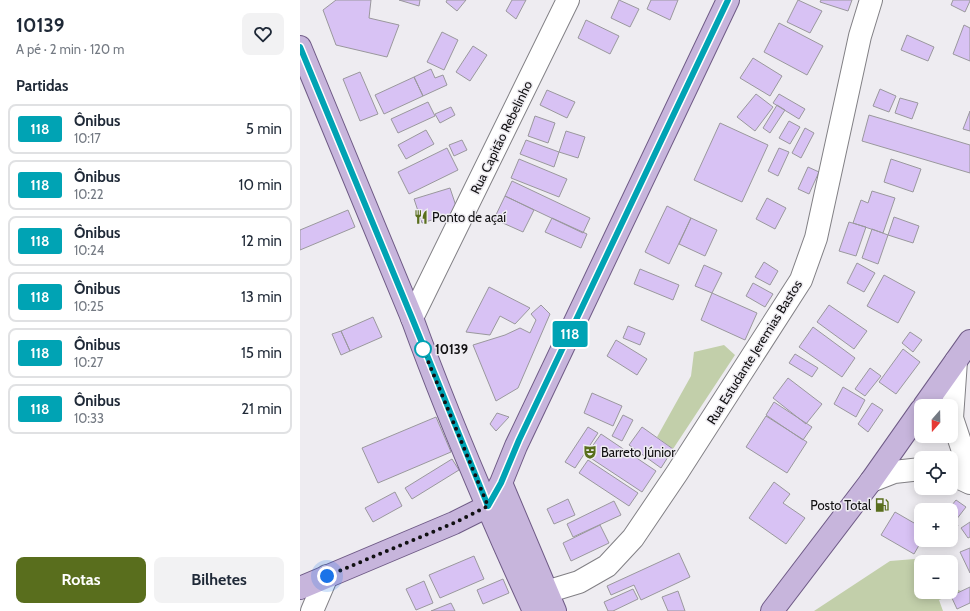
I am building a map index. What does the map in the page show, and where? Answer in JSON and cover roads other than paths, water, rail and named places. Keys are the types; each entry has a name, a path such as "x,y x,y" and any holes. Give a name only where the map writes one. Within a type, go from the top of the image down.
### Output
{"main road":[{"path":"300,588 454,523 488,506 501,483 519,440 728,0"},
{"path":"300,47 488,506 534,611"},
{"path":"929,399 970,341"},
{"path":"772,611 871,481 914,420"},
{"path":"501,483 551,601"}],"street":[{"name":"Rua Capitão Rebelinho","path":"412,318 568,0"},
{"name":"Rua Estudante Jeremias Bastos","path":"551,601 579,582 607,566 633,538 681,467 801,280 816,238 860,36 871,0"},
{"path":"956,361 952,418 970,466"},
{"path":"871,481 894,472 914,470"},
{"path":"958,477 970,483"},
{"path":"312,611 327,576"}],"place":[{"name":"Ponto de açaí","path":"421,217"},
{"name":"10139","path":"423,349"},
{"name":"Barreto Júnior","path":"590,452"},
{"name":"Posto Total","path":"882,505"}]}
